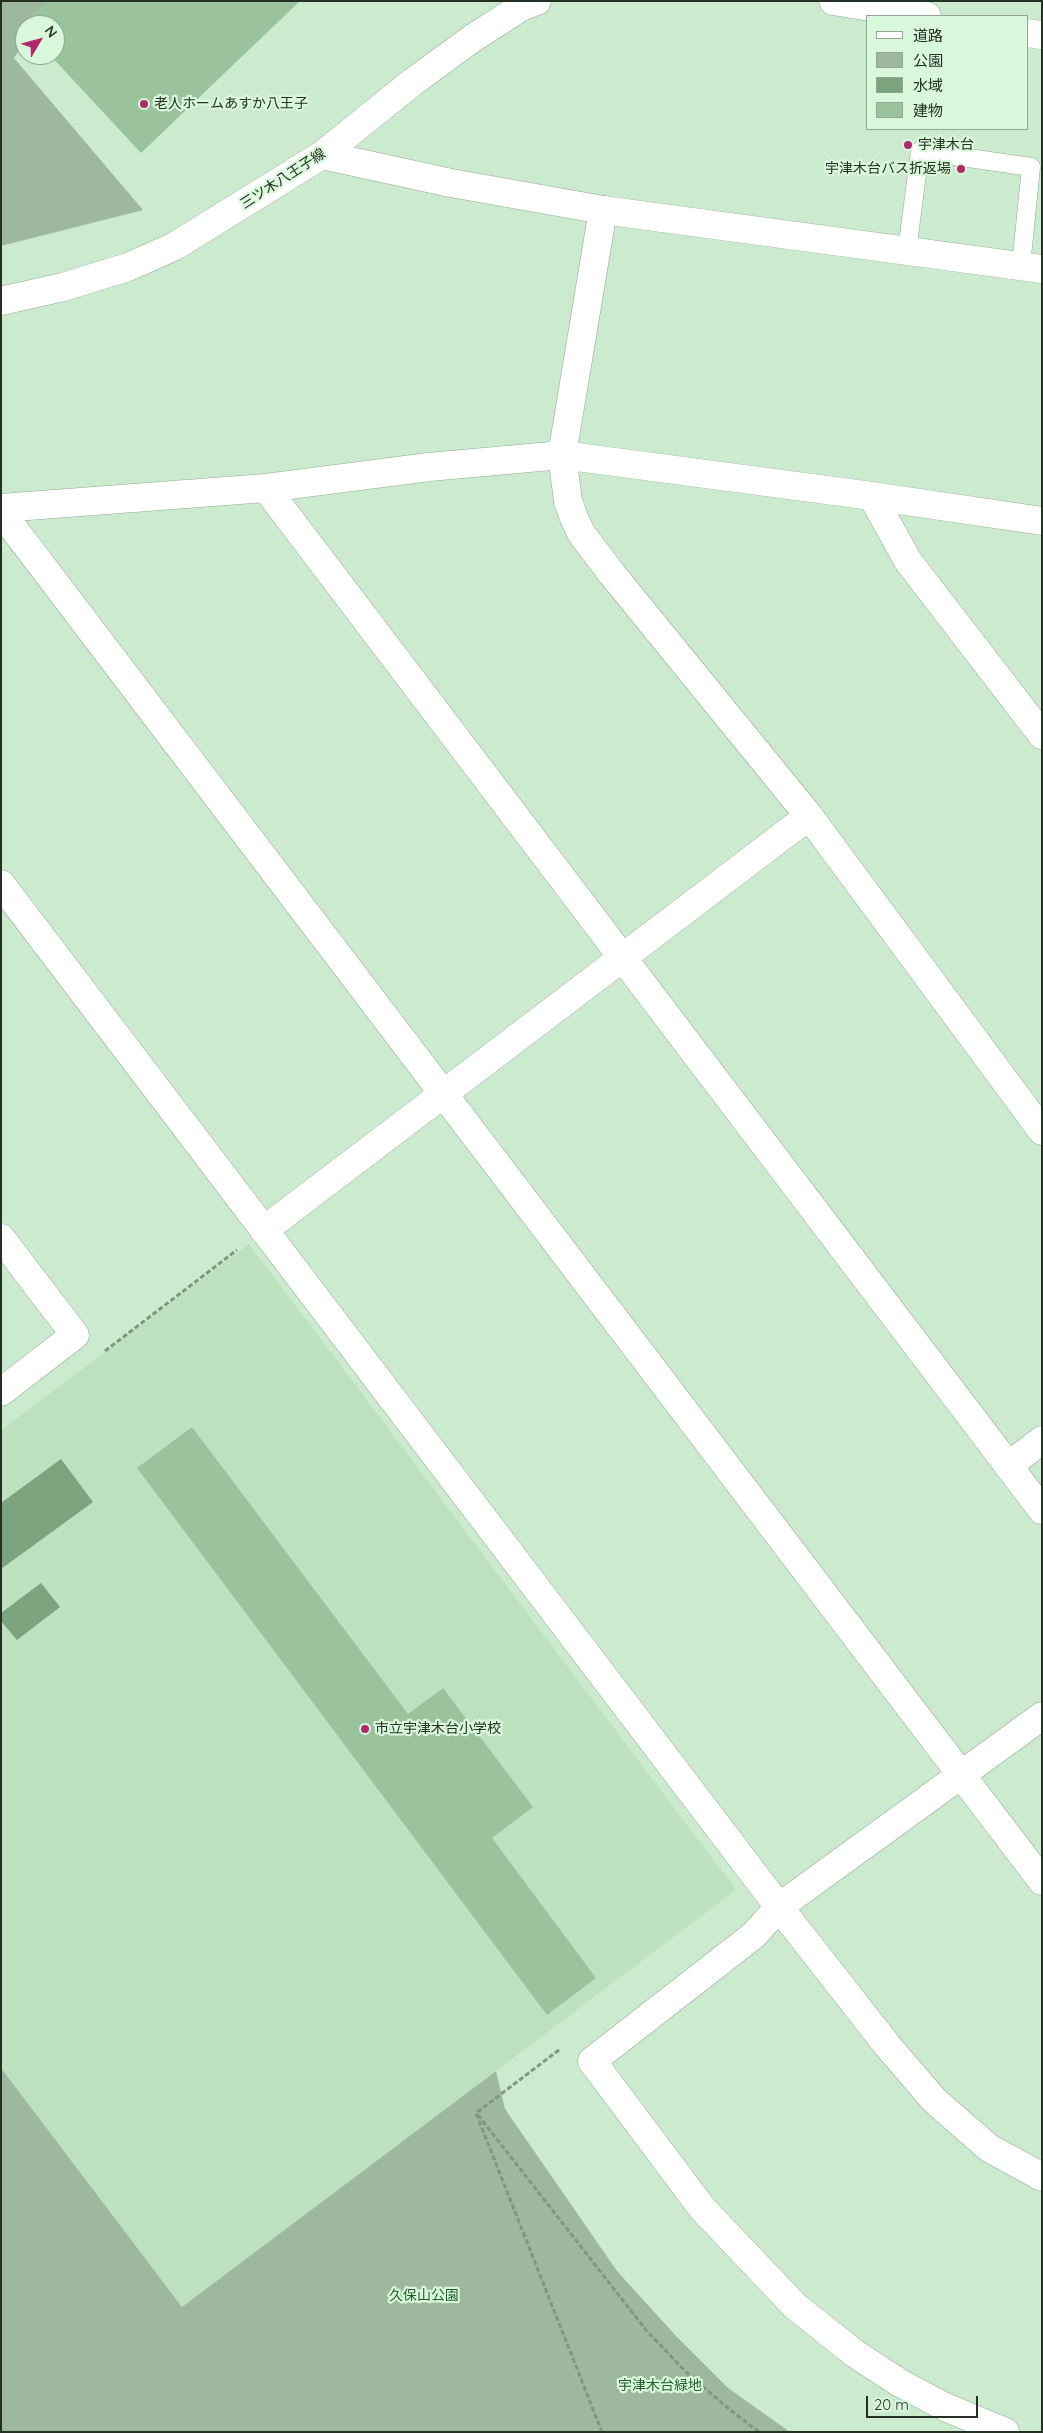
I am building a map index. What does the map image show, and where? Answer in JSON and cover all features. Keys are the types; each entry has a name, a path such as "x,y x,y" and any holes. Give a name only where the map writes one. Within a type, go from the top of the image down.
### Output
{"street":[{"name":"三ツ木八王子線","path":"1,300 63,287 128,268 175,246 213,225 322,155 473,38 521,7 536,1"},
{"path":"833,1 921,15"},
{"path":"1028,33 1042,35"},
{"path":"322,155 451,183 604,210 1031,267"},
{"path":"604,210 562,455 568,501 581,533 808,816 1042,1131"},
{"path":"1,510 266,488 429,467 562,455 872,496 1042,522"},
{"path":"266,488 1042,1510"},
{"path":"872,496 908,561 1042,735"},
{"path":"1,510 443,1095 1042,1881"},
{"path":"264,1230 808,816"},
{"path":"1,884 779,1907 887,2045 934,2100 989,2148 1042,2177"},
{"path":"1,1238 76,1335 1,1392"},
{"path":"1008,1466 1042,1440"},
{"path":"1006,2432 945,2407 900,2383 854,2352 795,2306 702,2208 592,2061 754,1935 779,1907 962,1776 1042,1716"}],"lane":[{"path":"907,251 920,151 1031,167 1031,267"}],"path":[{"path":"97,1357 264,1230"},
{"path":"476,2113 560,2050"},
{"path":"476,2113 602,2432"},
{"path":"476,2113 646,2330 686,2372 759,2432"}],"shaded area":[{"path":"249,1244 736,1890 182,2307 1,2068 1,1430"}],"green space":[{"path":"1,1 54,1 37,15 15,15 15,65 20,65 143,210 1,246"},
{"name":"久保山公園","path":"1,2068 182,2307 496,2071 505,2109 617,2271 676,2336 728,2388 790,2432 1,2432"}],"water":[{"path":"61,1459 93,1502 1,1569 1,1503"},
{"path":"41,1583 60,1607 17,1640 1,1621 1,1613"}],"building":[{"name":"老人ホームあすか八王子","path":"46,1 300,1 141,153 59,65 65,65 65,15 32,15"},
{"path":"192,1427 408,1714 443,1688 533,1807 492,1838 596,1978 547,2015 137,1468"}],"place":[{"name":"老人ホームあすか八王子","path":"144,104"},
{"name":"宇津木台","path":"908,145"},
{"name":"宇津木台バス折返場","path":"961,169"},
{"name":"市立宇津木台小学校","path":"365,1729"}],"park label":[{"name":"宇津木台緑地","path":"660,2386"}]}
